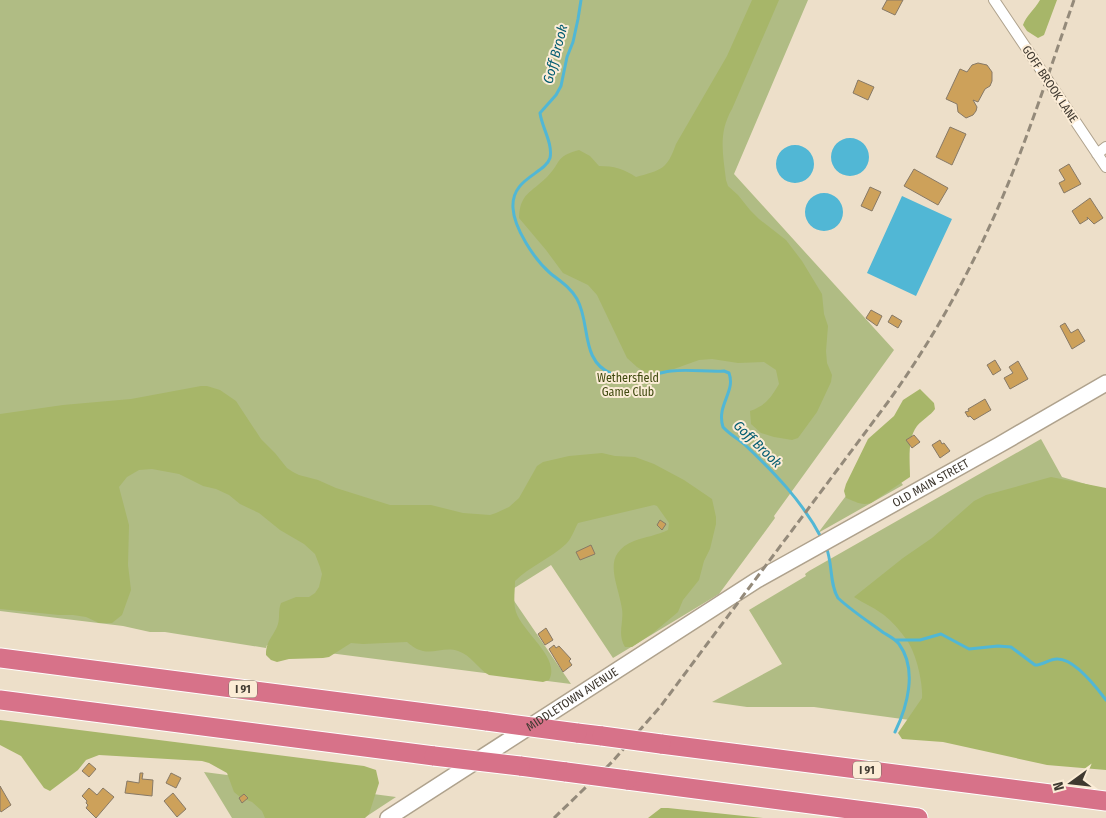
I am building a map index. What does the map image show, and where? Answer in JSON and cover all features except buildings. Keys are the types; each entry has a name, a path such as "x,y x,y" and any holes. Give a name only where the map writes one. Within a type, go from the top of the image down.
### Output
{"highway":[{"name":"I 91","path":"0,658 1106,801"},
{"path":"0,700 918,818"},
{"path":"1074,797 1106,790"}],"street":[{"name":"GOFF BROOK LANE","path":"994,0 1106,167"},
{"path":"1097,154 1106,147"},
{"name":"OLD MAIN STREET","path":"755,582 1106,383"},
{"name":"MIDDLETOWN AVENUE","path":"388,818 755,582"}],"green space":[{"name":"Wethersfield Game Club","path":"0,0 808,0 734,174 894,350 719,594 613,658 551,565 508,592 571,684 267,645 266,648 165,632 150,632 123,626 0,611"},
{"path":"752,0 779,0 725,127 723,144 726,180 728,186 750,210 786,240 802,261 822,294 824,314 828,326 826,351 827,363 832,375 831,382 817,412 798,438 792,440 761,433 751,424 750,411 767,401 779,384 776,370 764,362 738,363 712,359 699,360 674,369 648,374 627,358 597,295 588,285 563,273 519,218 522,203 527,194 552,172 559,160 579,150 590,156 599,166 619,168 636,177 662,168 673,153 676,144 727,56"},
{"path":"1040,0 1057,0 1044,35 1038,38 1027,31 1023,25"},
{"path":"201,386 220,390 236,401 261,439 287,468 293,472 390,505 431,505 463,513 490,515 509,507 519,498 537,466 543,462 569,456 602,453 635,457 654,464 684,480 712,499 716,524 710,549 704,561 699,580 683,600 678,612 653,633 632,647 625,647 621,638 622,609 615,579 614,562 617,554 624,547 634,541 668,530 669,523 657,506 654,505 578,523 566,544 515,581 514,601 516,612 546,654 550,663 551,672 549,680 543,682 489,675 463,653 448,649 429,652 416,649 407,642 351,643 329,657 289,659 277,662 271,660 266,655 266,650 278,624 281,603 296,597 309,597 315,593 319,587 322,574 315,554 304,544 280,530 259,513 240,504 229,495 203,486 179,474 152,469 139,470 127,477 119,487 129,525 128,565 131,590 122,615 112,623 99,623 86,617 73,615 0,609 0,414 63,405 131,399"},
{"path":"920,389 934,403 935,409 914,431 910,451 910,477 871,503 861,504 846,498 844,491 846,484 868,439 894,416 903,400"},
{"path":"1041,439 1062,477 1106,490 917,721 814,707 747,707 712,702 782,664 749,610 806,576 805,574 809,571"},
{"path":"879,452 903,485 818,533"},
{"path":"1051,477 1106,488 1106,770 1047,765 943,742 902,739 898,733 922,698 921,681 915,657 908,642 890,620 854,597 903,558 932,538 974,501 986,495"},
{"path":"0,720 364,766 376,770 379,783 369,814 365,818 265,818 262,811 252,802 234,792 227,773 209,763 99,755 86,760 78,770 50,791 44,788 21,756 0,745"},
{"path":"204,772 396,797 364,818 232,818"},
{"path":"661,808 668,808 763,818 648,818"}],"water":[{"path":"850,138 863,144 869,157 863,170 850,176 837,170 831,157 837,144"},
{"path":"795,145 808,151 814,164 808,177 795,183 782,177 776,164 782,151"},
{"path":"824,193 837,199 843,212 837,225 824,231 811,225 805,212 811,199"},
{"path":"902,196 952,219 916,296 867,273"}],"waterway":[{"name":"Goff Brook","path":"581,0 573,42 567,57 561,86 556,95 540,113 549,141 550,158 547,164 523,183 517,190 514,198 514,216 521,234 544,267 568,288 577,299 584,319 591,351 595,360 602,368 612,374 629,378 678,370 724,371 729,373 730,386 722,412 723,427 744,444 787,488 806,512 822,539"},
{"name":"Goff Brook","path":"826,547 830,560 833,586 838,598 896,641 905,654 908,665 909,688 907,700 895,732"},
{"path":"896,640 920,640 941,634 969,649 998,646 1011,647 1035,665 1055,659 1064,660 1085,675 1106,700"}],"railway":[{"path":"554,818 612,762 660,707 888,402 921,353 965,276 1003,196 1074,0"}]}
